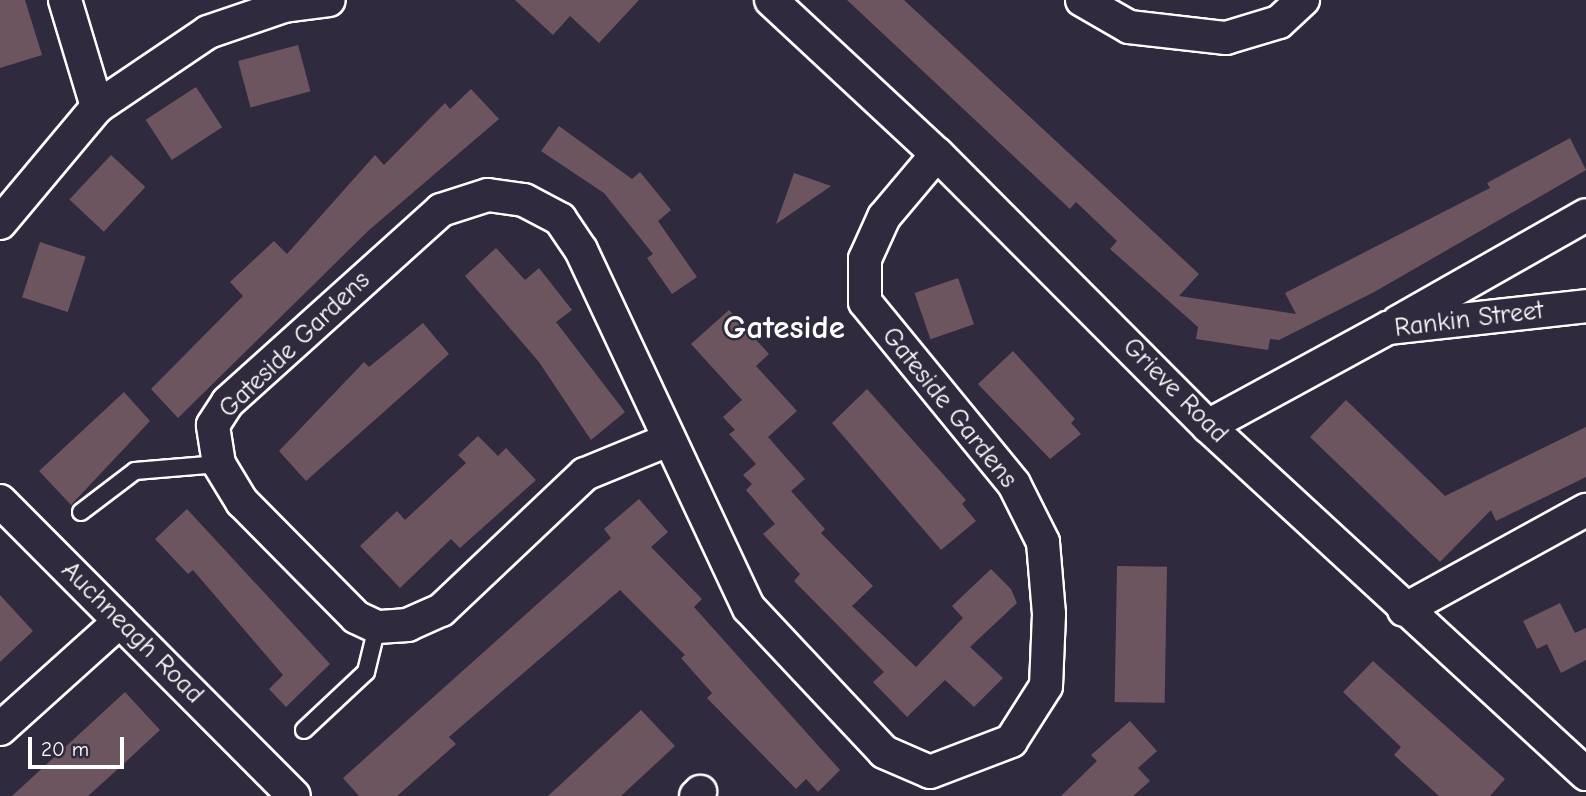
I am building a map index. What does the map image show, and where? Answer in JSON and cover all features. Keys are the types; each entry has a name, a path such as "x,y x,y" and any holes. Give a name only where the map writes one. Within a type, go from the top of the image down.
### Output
{"street":[{"path":"65,0 97,107"},
{"path":"0,223 97,107 208,32 284,6 329,0"},
{"name":"Grieve Road","path":"771,0 937,154 1208,426 1404,610 1586,774"},
{"path":"1082,0 1129,27 1226,38 1279,22 1303,0"},
{"name":"Gateside Gardens","path":"377,627 356,617 242,502 219,464 213,425 228,402 441,210 488,195 524,200 560,219 581,250 748,608 884,752 930,784 1010,741 1046,686 1049,614 1043,542 1014,484 865,302 865,259 884,217 937,154"},
{"path":"1388,328 1586,215"},
{"name":"Rankin Street","path":"1208,426 1388,328 1586,306"},
{"path":"377,627 408,625 441,610 585,474 668,440"},
{"name":"Auchneagh Road","path":"0,500 294,796"},
{"path":"1404,610 1586,510"},
{"path":"0,729 120,621"}],"lane":[{"path":"81,512 135,471 219,464"},
{"path":"304,730 366,672 377,627"}],"building":[{"path":"0,0 25,0 42,55 0,68"},
{"path":"515,0 639,0 599,43 570,16 553,35"},
{"path":"847,0 904,0 1199,274 1179,296 1296,314 1285,293 1490,188 1487,183 1570,138 1586,170 1376,291 1279,340 1270,339 1268,350 1196,339 1198,327 1110,249 1117,241 1076,202 1070,209"},
{"path":"298,45 310,91 251,107 238,61"},
{"path":"196,87 222,127 172,160 146,120"},
{"path":"471,89 499,119 368,231 178,418 151,389 243,296 230,282 274,241 287,254 375,155 384,165 445,103 450,109"},
{"path":"559,126 632,179 640,172 671,210 658,221 697,277 672,294 647,258 653,254 604,193 541,151"},
{"path":"111,155 145,187 104,232 69,200"},
{"path":"794,173 831,186 776,224"},
{"path":"40,242 86,257 68,312 22,297"},
{"path":"496,248 525,280 539,268 572,310 556,322 625,412 591,440 539,362 465,276"},
{"path":"958,278 974,324 930,339 915,293"},
{"path":"729,310 769,354 756,366 797,411 768,437 805,479 791,491 825,529 821,533 873,586 852,606 916,667 963,618 952,606 991,569 1011,589 1017,603 970,647 1003,678 974,707 945,680 907,717 873,682 884,672 794,581 800,574 763,534 775,524 746,490 752,484 743,475 756,464 729,434 735,430 723,417 742,400 691,344"},
{"path":"423,323 449,354 306,481 279,451 364,362 369,367"},
{"path":"1013,351 1075,419 1071,423 1081,434 1050,459 978,384"},
{"path":"867,389 966,500 962,504 976,521 941,550 832,423"},
{"path":"124,392 150,421 71,505 39,471"},
{"path":"1346,400 1445,496 1586,427 1586,477 1496,521 1491,510 1440,562 1310,437"},
{"path":"478,436 498,456 506,448 536,480 460,548 451,539 400,588 360,546 397,511 405,520 466,463 458,455"},
{"path":"639,499 668,532 651,547 702,599 694,607 840,770 818,792 806,779 796,789 707,698 712,693 681,658 685,655 620,590 449,737 456,744 397,796 359,796 343,778 611,538 604,529"},
{"path":"187,509 330,664 286,707 269,689 283,675 193,570 188,574 155,539"},
{"path":"1117,566 1167,567 1165,703 1115,702"},
{"path":"0,595 33,631 0,662"},
{"path":"1560,603 1575,633 1586,628 1586,660 1561,673 1547,644 1537,649 1523,621"},
{"path":"1373,661 1505,779 1490,796 1439,796 1394,755 1401,747 1343,692"},
{"path":"125,692 160,730 118,769 88,796 12,796"},
{"path":"641,710 675,746 621,796 548,796"},
{"path":"1130,721 1157,751 1138,768 1150,781 1133,796 1061,796 1097,761 1091,755"}],"district":[{"name":"Gateside","path":"784,328"}]}
